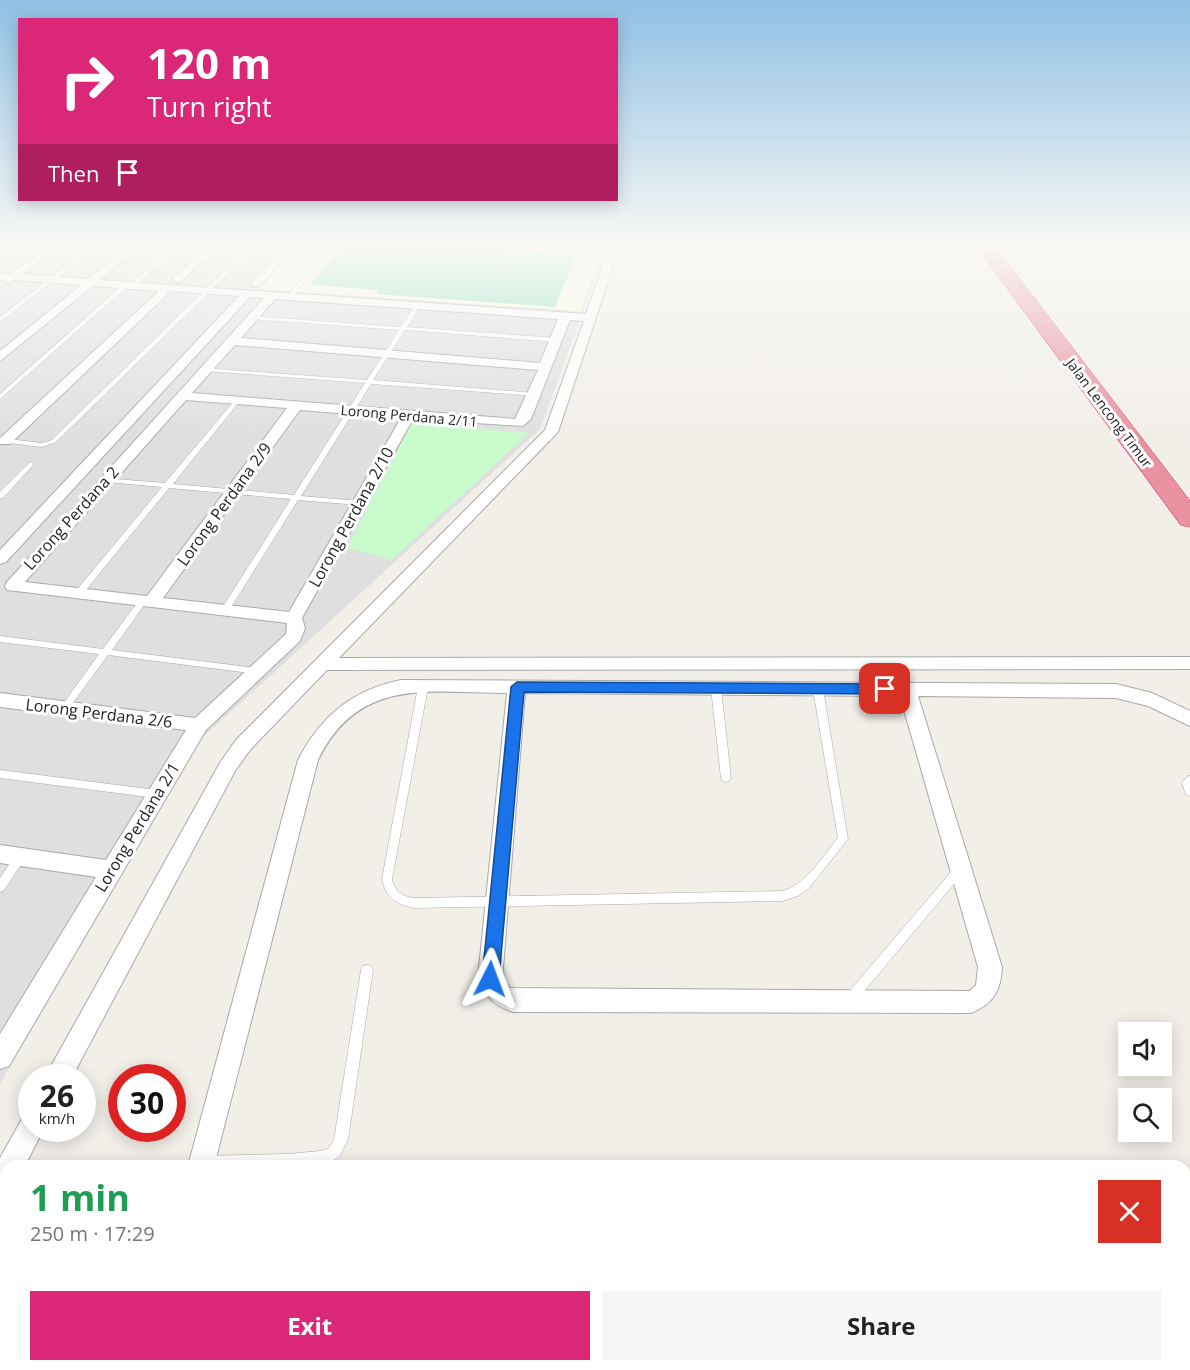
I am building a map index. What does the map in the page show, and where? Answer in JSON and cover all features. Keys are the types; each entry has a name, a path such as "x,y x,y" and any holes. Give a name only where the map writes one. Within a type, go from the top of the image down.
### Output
{"highway":[{"name":"Jalan Lencong Timur","path":"1035,312 1190,519"},
{"name":"Jalan Lencong Timur","path":"1053,312 1190,489"}],"street":[{"path":"0,357 55,312"},
{"path":"2,440 142,312"},
{"path":"0,559 230,312"},
{"name":"Lorong Perdana 2","path":"7,588 256,312"},
{"path":"497,312 590,318"},
{"path":"65,1064 228,766 260,726 544,441 556,422 592,312"},
{"name":"Lorong Perdana 2/11","path":"182,396 295,407 518,423 524,419 535,395 565,317"},
{"path":"230,341 546,367"},
{"name":"Lorong Perdana 2/9","path":"148,601 295,407"},
{"name":"Lorong Perdana 2/10","path":"294,618 408,416"},
{"name":"Lorong Perdana 2","path":"7,588 294,618"},
{"name":"Lorong Perdana 2/1","path":"0,1057 199,725 294,637 297,633 294,618"},
{"path":"323,664 1190,663"},
{"path":"714,665 716,688"},
{"path":"202,1160 308,760 315,742 327,728 365,696 382,689 423,687 1116,691 1136,694 1158,702 1190,719"},
{"path":"517,687 490,979 493,988 501,997 513,1001 971,1002 980,999 990,980 990,967 908,690"},
{"name":"Lorong Perdana 2/6","path":"0,700 199,725"},
{"path":"10,856 110,870"},
{"path":"13,1160 23,1142"}],"lane":[{"path":"0,397 99,312"},
{"path":"2,440 42,445 54,441 186,312"},
{"path":"225,610 297,497 348,411 413,312"},
{"path":"252,316 556,340"},
{"path":"205,369 535,395"},
{"path":"78,594 237,401"},
{"path":"0,496 31,464"},
{"path":"106,480 359,503"},
{"path":"64,708 148,601"},
{"path":"0,639 257,671"},
{"path":"423,687 387,879 390,892 395,897 414,903 639,897 766,897 794,893 805,885 843,839 818,689"},
{"path":"716,688 726,777"},
{"path":"0,774 156,794"},
{"path":"1190,780 1187,783 1190,792"},
{"path":"0,887 10,856"},
{"path":"847,1002 961,868"},
{"path":"273,1160 330,1155 337,1149 341,1140 368,970"}],"shaded area":[{"path":"0,312 583,312 540,429 199,741 0,1084"}],"green space":[{"path":"412,423 529,433 392,560 347,548"}],"route":[{"path":"490,979 517,687 885,689"}]}
